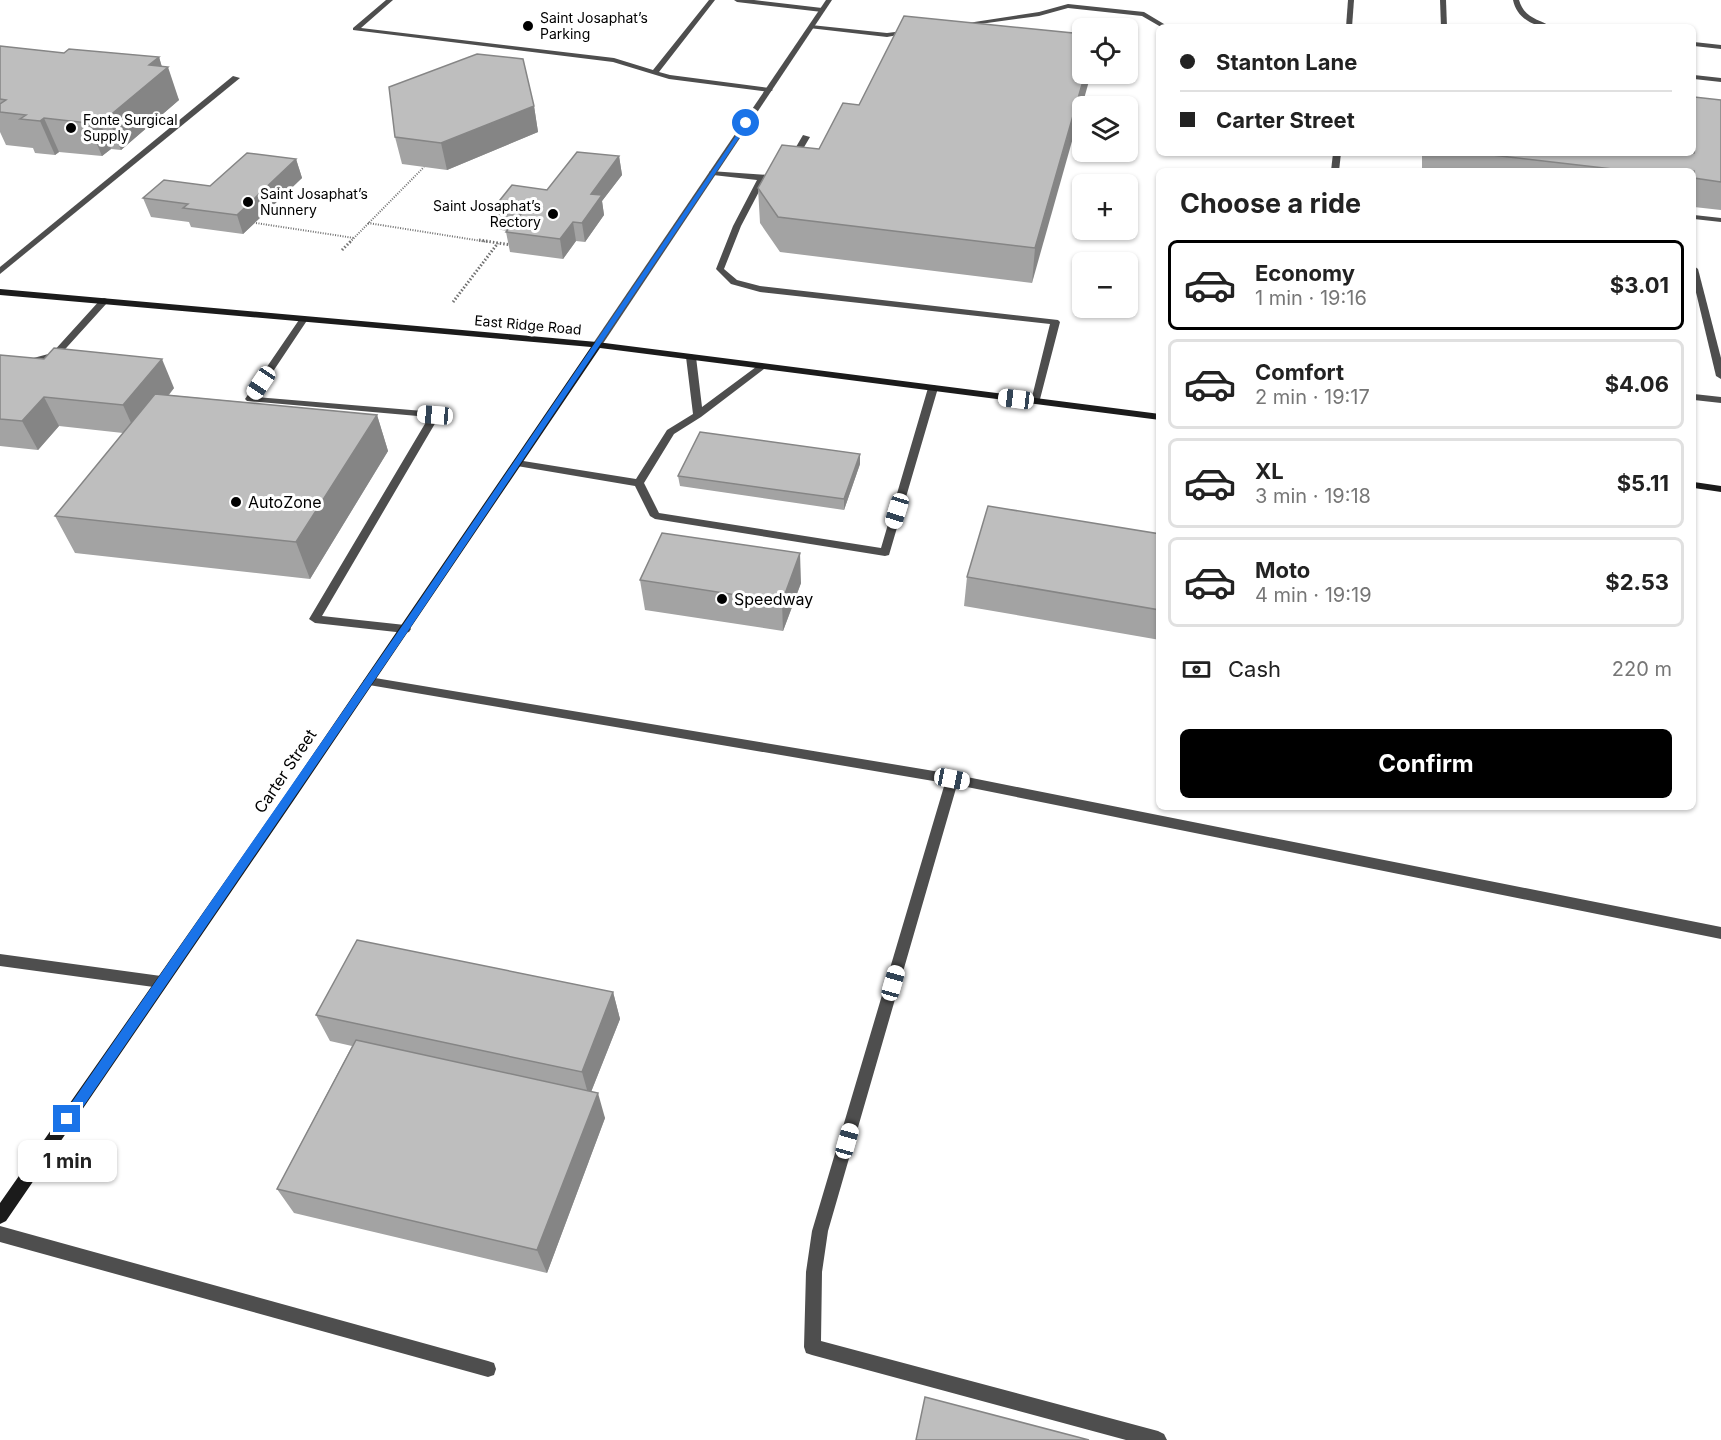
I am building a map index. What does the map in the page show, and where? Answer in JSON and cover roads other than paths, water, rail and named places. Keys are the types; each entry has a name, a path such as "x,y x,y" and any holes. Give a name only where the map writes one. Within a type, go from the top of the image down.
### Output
{"main road":[{"name":"East Ridge Road","path":"0,292 597,345 1156,416"},
{"name":"Carter Street","path":"0,1216 369,681 597,345"},
{"path":"1696,485 1721,489"}],"street":[{"path":"390,0 355,29 614,60 669,77 769,90"},
{"path":"654,73 712,0"},
{"path":"737,0 822,10"},
{"path":"597,345 829,0"},
{"path":"1349,24 1351,0"},
{"path":"1443,0 1444,24"},
{"path":"1516,0 1517,8 1528,19 1541,24"},
{"path":"945,27 1039,14 1068,6 1144,14 1161,24"},
{"path":"811,27 886,35 922,30"},
{"path":"1696,44 1721,47"},
{"path":"1696,77 1721,80"},
{"path":"0,271 236,78"},
{"path":"790,164 806,137"},
{"path":"713,172 762,178 773,176"},
{"path":"762,178 737,226 720,269 734,282 760,289 1055,322 1036,401"},
{"path":"1696,217 1721,220"},
{"path":"1696,277 1721,376"},
{"path":"0,370 55,355 104,302"},
{"path":"304,319 250,399 435,415 315,619 405,628"},
{"path":"691,357 698,415"},
{"path":"639,483 670,432 698,415 763,366"},
{"path":"639,483 655,516 885,552 933,388"},
{"path":"1696,397 1721,400"},
{"path":"517,463 639,483"},
{"path":"369,681 952,779 1721,933"},
{"path":"952,779 820,1231 815,1261 812,1347 1158,1440"},
{"path":"0,960 161,982"},
{"path":"0,1234 488,1369"}],"place":[{"name":"Saint Josaphat’s Parking","path":"528,26"},
{"name":"Fonte Surgical Supply","path":"71,128"},
{"name":"Saint Josaphat’s Nunnery","path":"248,202"},
{"name":"Saint Josaphat’s Rectory","path":"553,214"},
{"name":"AutoZone","path":"236,502"},
{"name":"Speedway","path":"722,599"}]}
